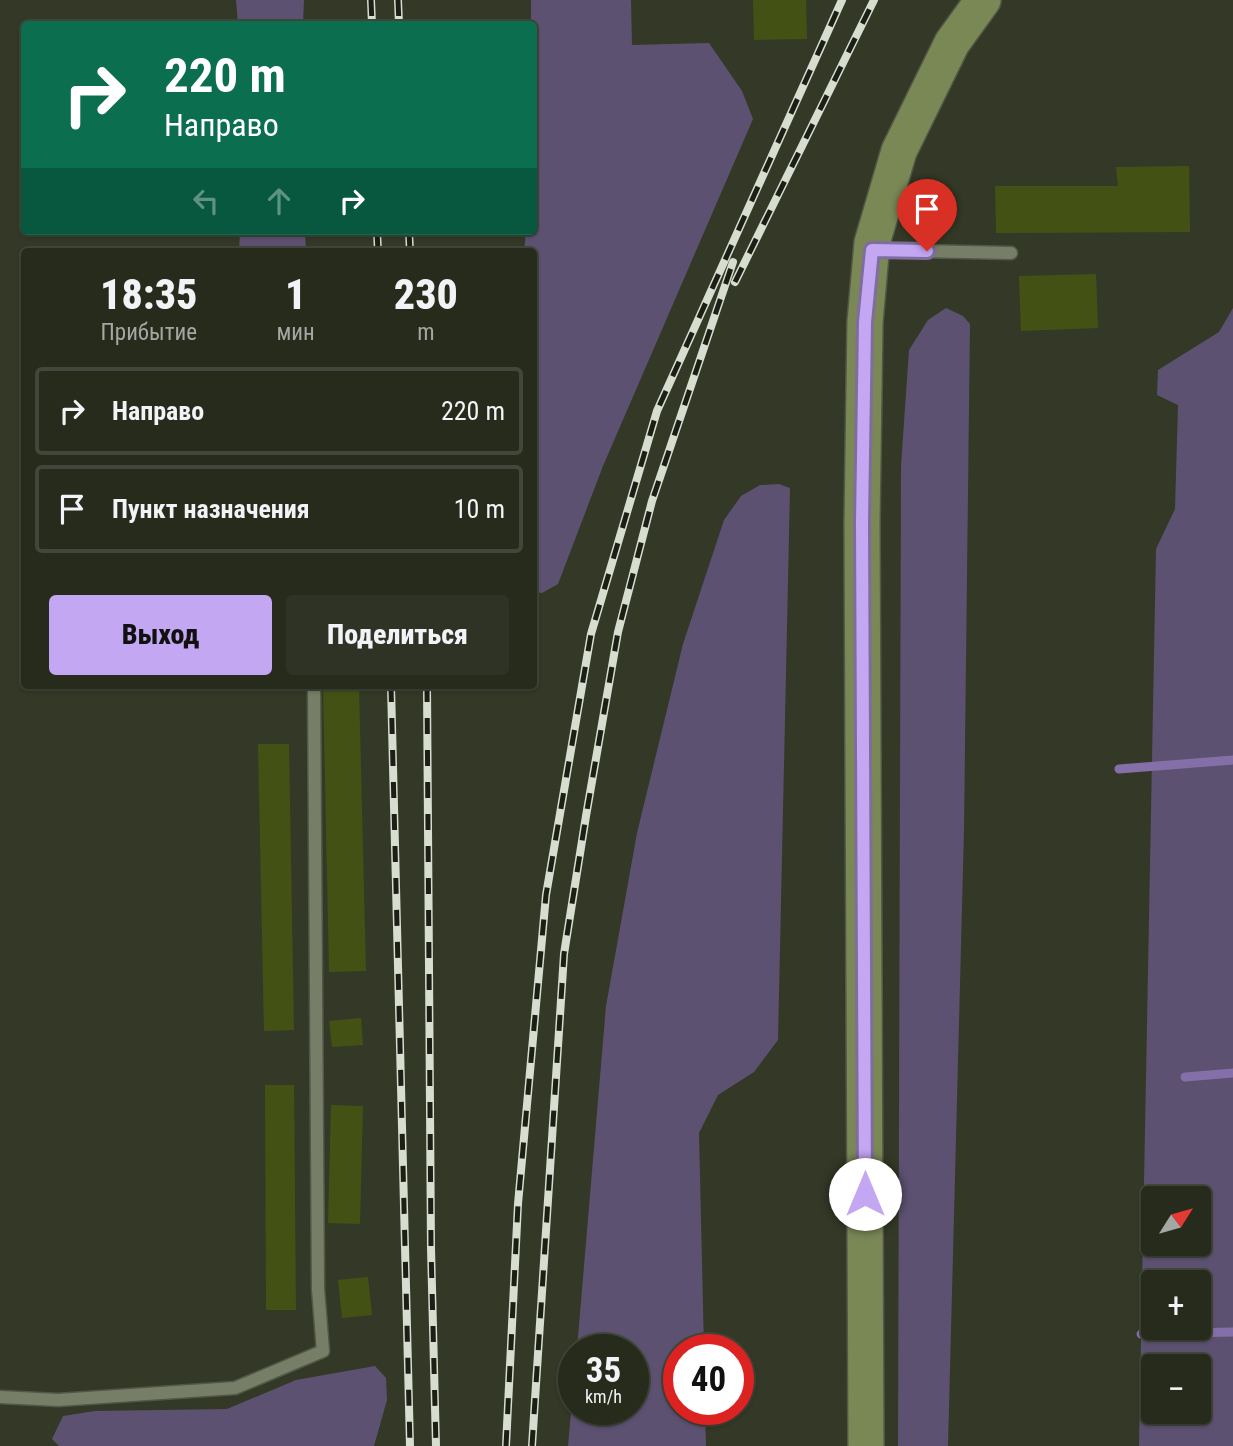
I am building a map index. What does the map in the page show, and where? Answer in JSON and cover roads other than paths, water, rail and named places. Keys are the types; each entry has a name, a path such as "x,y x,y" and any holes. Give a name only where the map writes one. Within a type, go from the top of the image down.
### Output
{"street":[{"path":"866,1446 862,523 865,322 872,250 899,150 952,43 983,0"}],"lane":[{"path":"872,250 1011,253"},
{"path":"0,1397 58,1400 235,1388 323,1351 318,1289 314,689"}],"waterway":[{"path":"1119,769 1233,760"},
{"path":"1185,1077 1233,1073"},
{"path":"1211,1332 1233,1332"}],"railway":[{"path":"371,0 372,21"},
{"path":"398,0 399,21"},
{"path":"506,1446 518,1204 546,895 591,634 657,411 842,0"},
{"path":"735,282 874,0"},
{"path":"377,235 378,248"},
{"path":"409,235 410,248"},
{"path":"532,1446 564,954 586,816 618,632 652,501 733,262"},
{"path":"391,689 410,1446"},
{"path":"427,689 431,1248 436,1446"}]}
